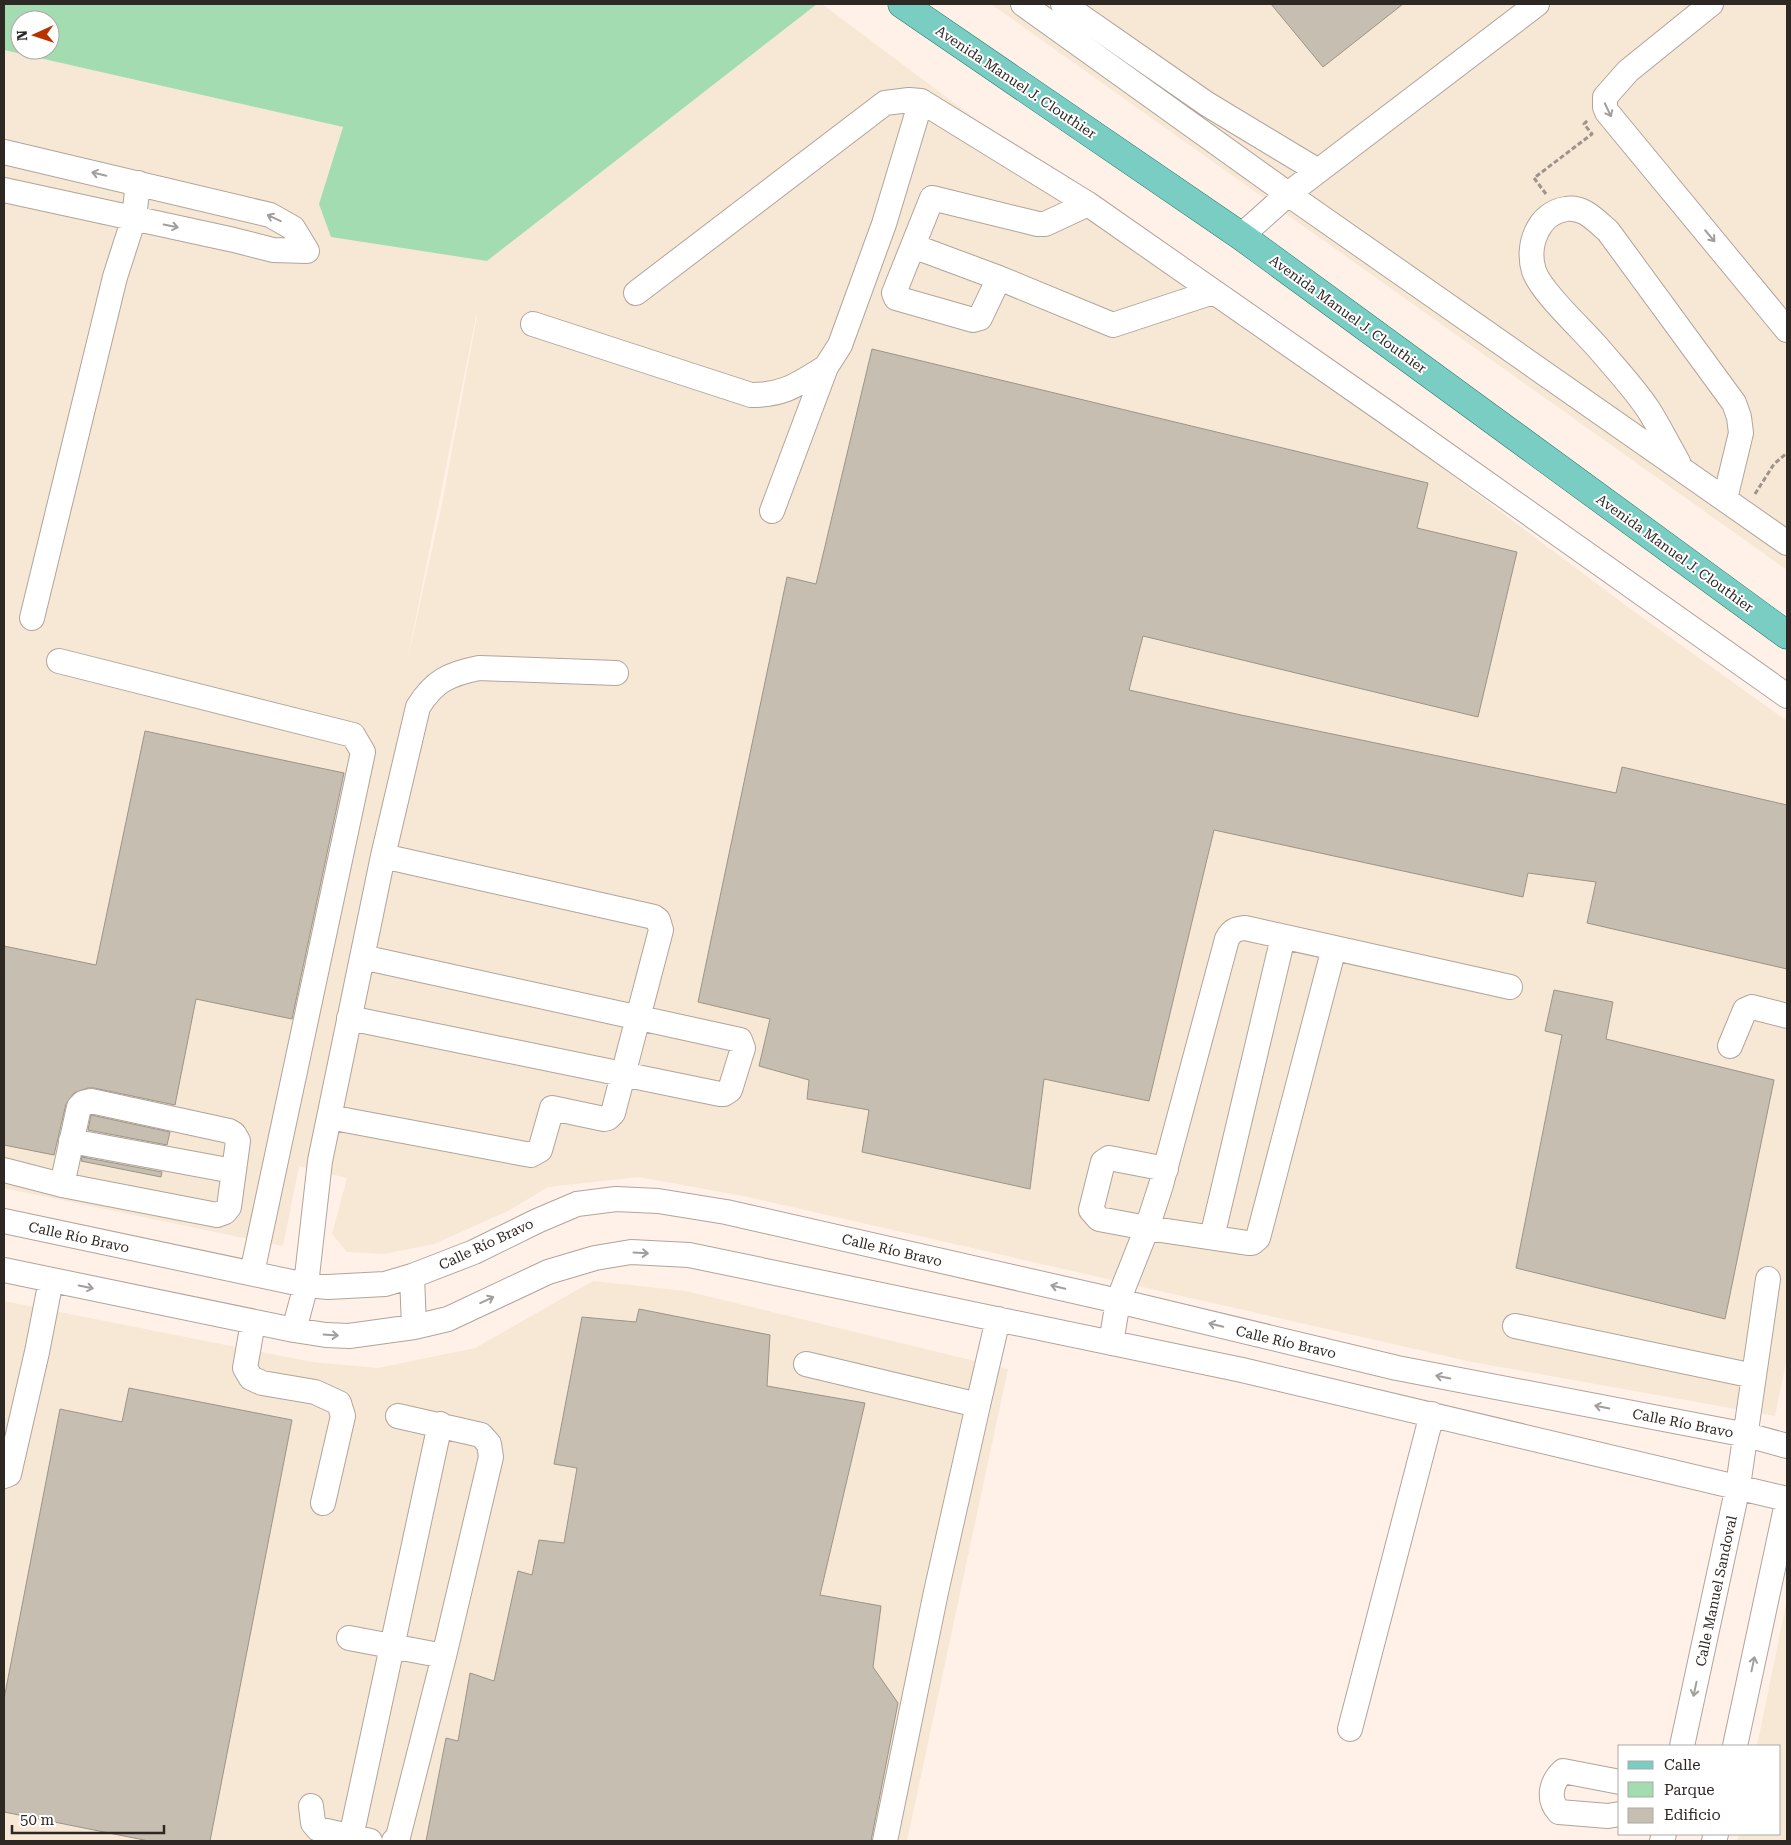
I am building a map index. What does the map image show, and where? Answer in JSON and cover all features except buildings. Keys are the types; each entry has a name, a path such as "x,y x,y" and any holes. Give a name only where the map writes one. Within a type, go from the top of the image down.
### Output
{"main road":[{"name":"Avenida Manuel J. Clouthier","path":"902,4 1241,236 1787,634"}],"street":[{"path":"1023,4 1288,194 1787,543"},
{"path":"1241,236 1288,194 1537,4"},
{"path":"1711,4 1628,71 1605,97 1605,107 1607,112 1787,330"},
{"path":"1067,5 1207,104 1318,171"},
{"path":"636,293 884,103 909,100 921,101 1088,204 1787,696"},
{"path":"772,511 826,367 840,344 884,224 921,101"},
{"path":"4,152 270,215 293,228 307,251 273,250 4,190"},
{"path":"32,618 115,277 134,218 138,183"},
{"path":"999,278 980,318 973,320 896,298 894,293 932,198 1038,224 1045,224 1088,204"},
{"path":"1681,468 1648,409 1600,350 1544,288 1534,272 1532,246 1535,232 1541,223 1558,210 1570,208 1585,212 1608,231 1734,403 1739,417 1740,433 1734,506"},
{"path":"913,246 999,278 1113,325 1213,292"},
{"path":"533,324 750,395 769,395 789,389 826,367"},
{"path":"59,661 353,734 363,752 252,1273"},
{"path":"294,1330 306,1285 320,1160 382,856 418,707 428,692 440,682 457,672 478,668 616,673"},
{"path":"329,1117 530,1155 540,1150 552,1108 604,1119 610,1117 613,1113 660,930 658,920 654,917 382,856"},
{"path":"1111,1343 1118,1301 1147,1228 1166,1169 1227,939 1234,930 1245,928 1510,987"},
{"path":"1212,1237 1283,937"},
{"path":"1166,1169 1109,1158 1103,1162 1091,1210 1099,1219 1147,1228 1248,1243 1258,1238 1334,948"},
{"path":"349,1018 622,1075 724,1094 730,1090 743,1048 740,1040 362,957"},
{"path":"1730,1046 1745,1010 1752,1007 1787,1016"},
{"path":"4,1170 62,1185 217,1215 225,1212 229,1207 238,1141 232,1132 91,1101 83,1103 80,1107 71,1141 62,1185"},
{"path":"71,1141 234,1171"},
{"name":"Calle Río Bravo","path":"4,1221 306,1285 328,1288 385,1284 412,1276 474,1252 537,1220 577,1204 616,1199 658,1201 726,1212 1118,1301 1397,1368 1746,1435 1787,1446"},
{"path":"4,1270 294,1330 326,1335 349,1336 414,1327 448,1319 548,1272 595,1258 631,1252 689,1255 1242,1370 1787,1499"},
{"path":"412,1276 414,1327"},
{"name":"Calle Manuel Sandoval","path":"1682,1745 1738,1486 1768,1279"},
{"path":"4,1476 10,1474 51,1280"},
{"path":"885,1841 936,1592 998,1319"},
{"path":"253,1322 245,1368 251,1378 262,1383 315,1392 339,1403 343,1416 323,1503"},
{"path":"1515,1326 1754,1376"},
{"path":"1242,1370 1251,1334"},
{"path":"806,1364 978,1405"},
{"path":"1350,1729 1432,1414"},
{"path":"394,1841 398,1837 444,1656 491,1456 489,1444 481,1435 440,1424 398,1416"},
{"path":"311,1806 313,1823 318,1829 361,1839 394,1646 440,1424"},
{"path":"1735,1745 1787,1503"},
{"path":"348,1638 444,1656"},
{"path":"1618,1782 1573,1771 1563,1771 1556,1777 1552,1790 1552,1805 1559,1812 1608,1816 1618,1814"}],"path":[{"path":"1558,210 1534,178 1592,134 1584,124 1605,107"},
{"path":"1734,506 1787,453"}],"shaded area":[{"path":"817,4 822,4 1628,607 1787,721 1787,1358 1775,1416 1472,1362 743,1196 639,1177 548,1187 508,1211 434,1244 384,1254 347,1252 332,1234 347,1178 299,1166 283,1246 4,1188 4,50 10,51 10,60 48,60 343,127 319,204 487,261","holes":["477,316 442,504 406,667 476,317"]},
{"path":"991,4 1787,4 1787,570"},
{"path":"593,1281 686,1291 1008,1369 907,1841 4,1841 4,1301 312,1362 378,1368 475,1348"},
{"path":"1787,1599 1787,1841 1737,1841 1739,1835 1781,1835 1781,1745 1757,1745"}],"green space":[{"path":"4,4 817,4 487,261 331,237 319,204 343,127 48,60 60,60 60,10 10,10 10,51 4,50"}]}
